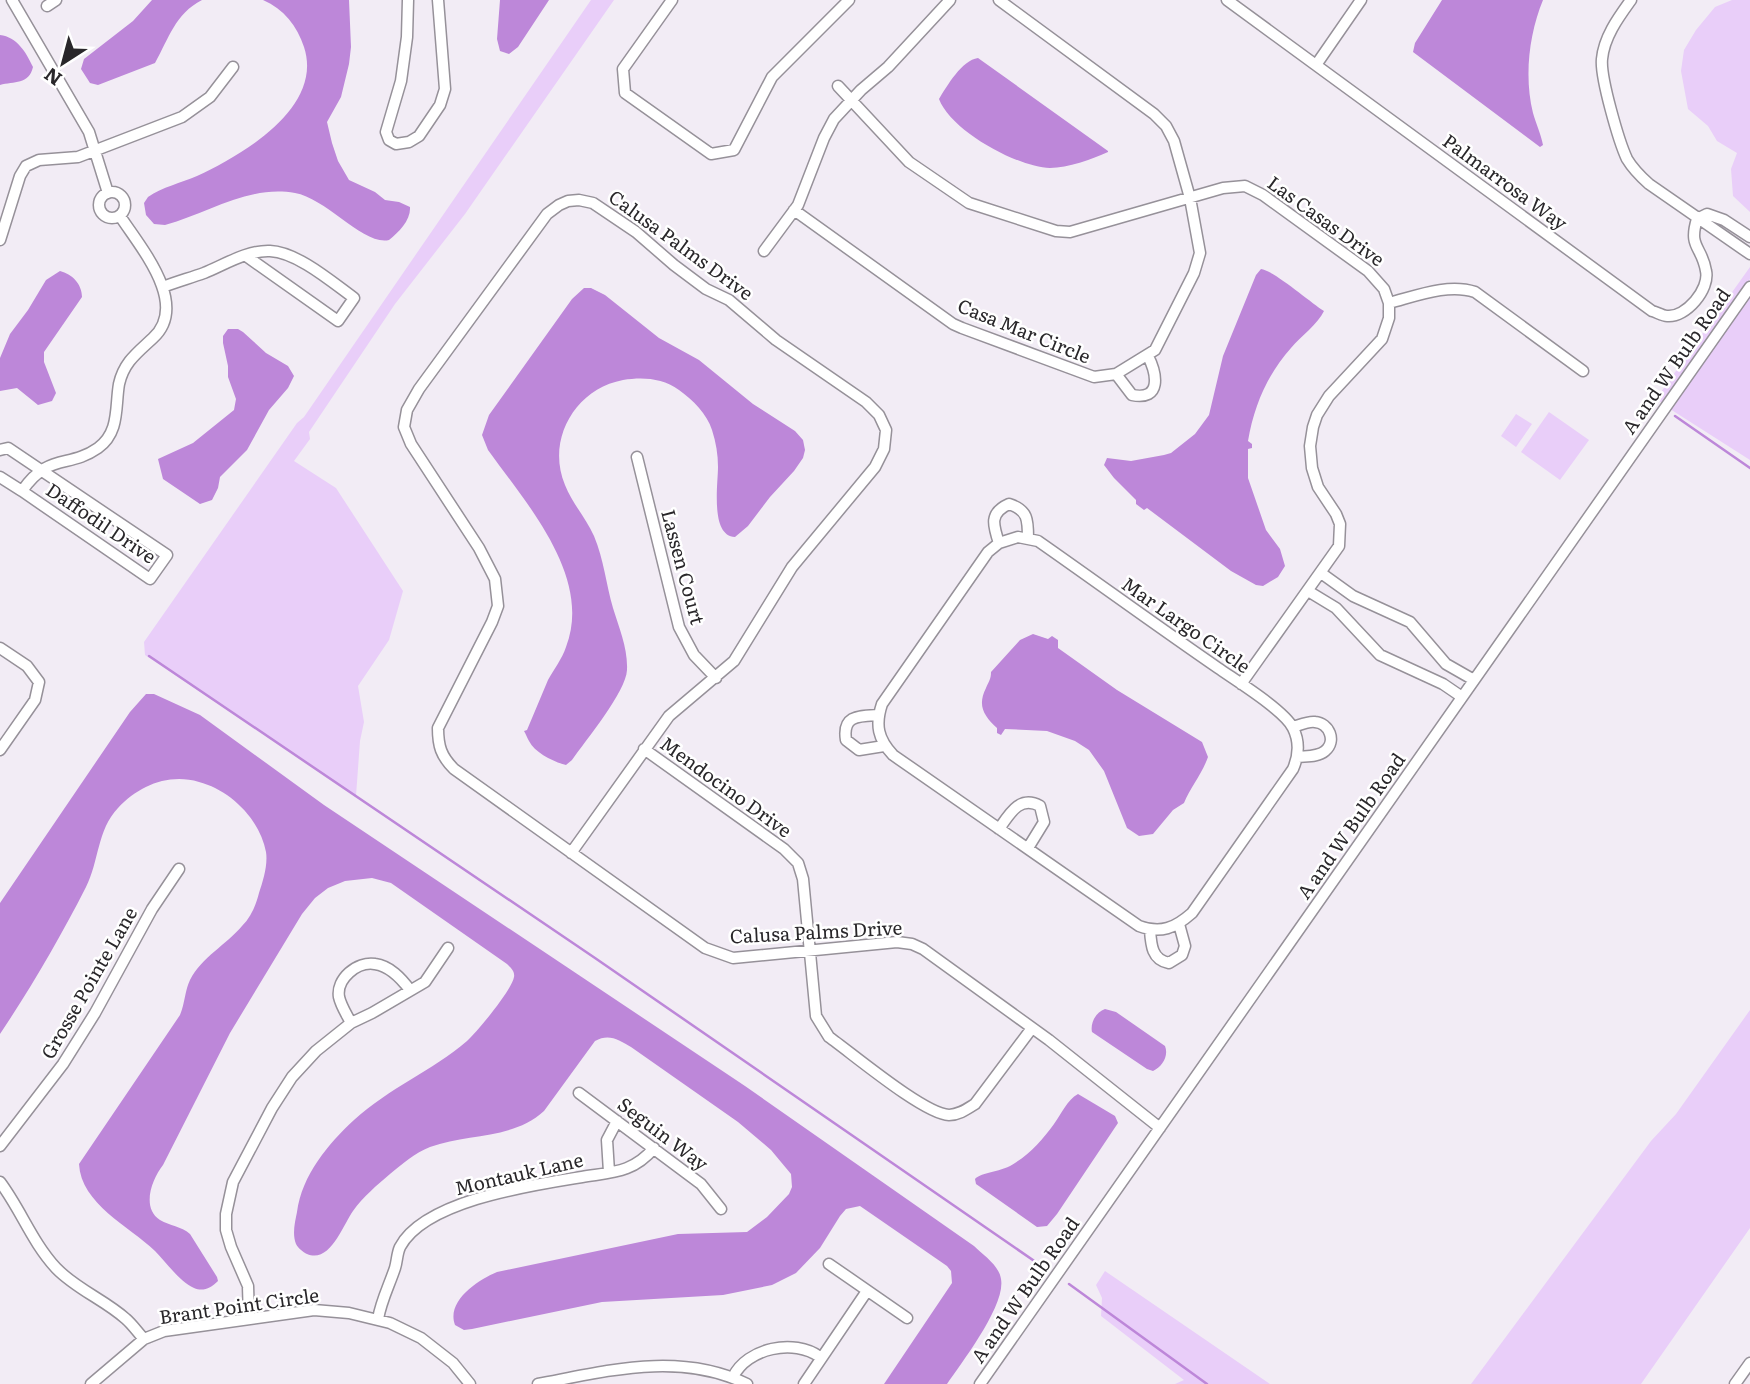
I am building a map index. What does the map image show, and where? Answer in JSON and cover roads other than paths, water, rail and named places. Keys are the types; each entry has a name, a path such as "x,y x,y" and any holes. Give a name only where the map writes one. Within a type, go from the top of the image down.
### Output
{"street":[{"path":"12,0 79,114 96,149 108,193"},
{"path":"408,0 407,37 401,81 386,132 389,140 396,144 409,142 419,136 440,105 445,89 438,0"},
{"path":"671,0 623,69 625,93 711,154 734,150 772,76 849,0"},
{"path":"764,251 794,211 829,127 851,100 888,67 950,0"},
{"name":"Casa Mar Circle","path":"794,211 953,324 1082,374 1104,377 1116,374 1148,356 1162,341 1198,262 1200,242 1170,133 1161,120 999,0"},
{"name":"Palmarrosa Way","path":"1227,0 1652,310 1669,316 1685,311 1705,283 1707,273 1694,242 1693,233 1697,219"},
{"path":"1316,65 1361,0"},
{"path":"1631,0 1607,39 1602,58 1603,79 1626,156 1634,171 1648,184 1750,254"},
{"path":"0,240 20,176 26,166 39,160 78,157 191,113 216,91 233,67"},
{"name":"Las Casas Drive","path":"838,86 909,162 969,203 1056,231 1078,231 1234,186 1254,189 1368,271 1384,289 1389,303"},
{"path":"108,193 116,193 125,201 125,209 120,216 111,218 101,211 99,202 108,193"},
{"name":"Calusa Palms Drive","path":"571,853 669,716 734,661 792,567 875,467 884,449 886,430 879,415 866,402 776,340 729,300 706,289 684,273 636,232 593,203 579,200 568,201 547,214 419,389 407,410 404,427 411,444 484,557 495,579 498,593 498,606 492,622 438,728 438,742 443,758 454,769 571,853 705,948 722,956 733,958 897,942 923,949 1032,1028 1160,1128"},
{"path":"1697,219 1707,214 1724,220 1750,237"},
{"path":"120,216 163,287 258,251 272,251 311,267 354,298 338,321 246,256"},
{"name":"Daffodil Drive","path":"22,491 33,475 47,466 97,449 107,440 117,415 119,384 123,373 132,355 163,326 167,304 163,287"},
{"name":"A and W Bulb Road","path":"980,1384 1750,287"},
{"path":"1241,684 1334,556 1341,536 1336,514 1318,487 1312,468 1310,446 1313,427 1329,396 1382,339 1389,318 1389,303 1452,289 1475,292 1583,371"},
{"path":"1116,374 1132,395 1148,394 1156,381 1148,356"},
{"name":"Daffodil Drive","path":"0,450 8,448 167,555 150,579 0,477"},
{"name":"Lassen Court","path":"637,457 678,627 694,654 716,678"},
{"path":"999,543 994,529 994,517 999,508 1009,504 1020,508 1026,515 1028,538 1018,537 999,543 988,552 882,704 878,726 884,746 893,755 1139,926 1150,930 1170,929 1179,924 1200,901 1293,769 1299,745 1293,727 1314,721 1324,724 1330,732 1331,743 1325,751 1314,756 1298,757"},
{"name":"Mar Largo Circle","path":"1028,538 1048,548 1241,684 1285,717 1293,727"},
{"path":"1321,573 1353,596 1410,622 1446,664 1474,680"},
{"path":"1308,591 1336,608 1380,655 1443,684 1462,698"},
{"path":"0,648 27,666 39,682 35,700 0,750"},
{"path":"878,715 859,716 849,721 844,730 846,740 859,750 884,746"},
{"name":"Mendocino Drive","path":"645,749 784,849 799,863 803,879 816,1016 829,1037 927,1108 951,1115 975,1104 1032,1028"},
{"path":"999,829 1021,803 1040,806 1044,822 1028,848"},
{"name":"Grosse Pointe Lane","path":"0,1146 63,1064 95,1013 145,921 179,869"},
{"path":"1150,930 1155,955 1163,962 1170,963 1182,956 1185,946 1179,924"},
{"path":"250,1319 247,1286 226,1230 227,1205 233,1182 272,1108 292,1077 316,1051 351,1023 429,978 448,948"},
{"path":"351,1023 339,996 341,984 350,971 365,964 374,964 391,971 410,990"},
{"name":"Seguin Way","path":"579,1093 701,1184 721,1209"},
{"name":"Montauk Lane","path":"609,1172 607,1140 617,1121"},
{"name":"Montauk Lane","path":"378,1319 381,1302 396,1266 400,1248 423,1223 439,1213 468,1201 630,1168 643,1161 654,1147"},
{"path":"0,1182 11,1196 32,1238 53,1265 126,1319 144,1339"},
{"path":"829,1264 906,1318"},
{"path":"804,1384 867,1291"},
{"name":"Brant Point Circle","path":"91,1384 144,1339 164,1331 314,1310 349,1312 406,1330 435,1347 470,1384"},
{"path":"733,1377 746,1359 771,1350 803,1349 820,1357"},
{"path":"1735,1384 1750,1363"},
{"path":"538,1384 653,1364 696,1368 733,1377 747,1384"}],"waterway":[{"path":"1675,416 1750,468"},
{"path":"149,656 595,958 1043,1267"},
{"path":"1069,1284 1207,1384"}]}
